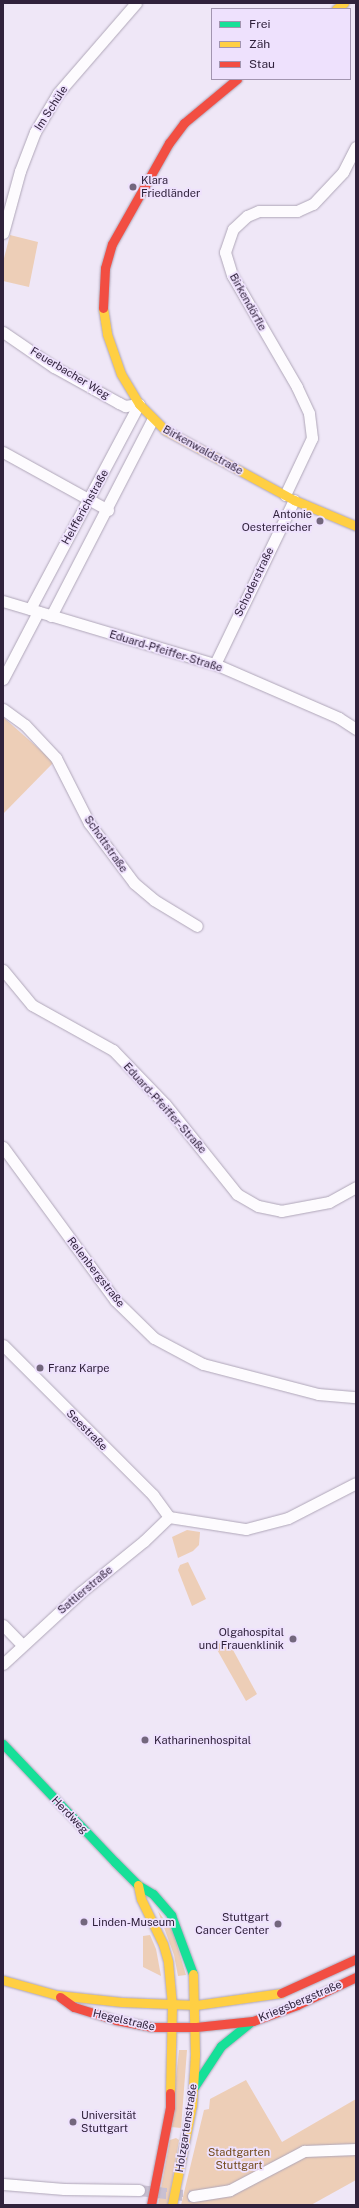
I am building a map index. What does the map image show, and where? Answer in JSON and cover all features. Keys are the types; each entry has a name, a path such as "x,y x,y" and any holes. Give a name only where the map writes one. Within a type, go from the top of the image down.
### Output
{"street":[{"name":"Im Schüle","path":"3,233 20,171 35,132 58,93 136,3"},
{"name":"Birkenwaldstraße","path":"236,80 198,109 169,143 112,244 104,283 105,324 121,374 139,404 152,420 165,430 289,497 356,526"},
{"name":"Birkendörfle","path":"289,497 312,438 309,413 232,275 225,252 233,229 247,216 259,211 296,211 313,204 343,172 356,147"},
{"name":"Feuerbacher Weg","path":"3,332 54,367 119,403 125,406 139,404"},
{"name":"Helfferichstraße","path":"3,679 34,610 139,404"},
{"name":"Helfferichstraße","path":"50,616 108,510 152,420"},
{"path":"3,452 108,510"},
{"name":"Schoderstraße","path":"215,664 289,497"},
{"name":"Eduard-Pfeiffer-Straße","path":"3,601 215,664 339,718 356,729"},
{"name":"Schottstraße","path":"3,710 24,725 56,758 88,823 134,883 154,900 197,926"},
{"name":"Eduard-Pfeiffer-Straße","path":"3,970 32,1005 113,1050 165,1104 236,1194 258,1206 281,1211 329,1202 356,1187"},
{"name":"Relenbergstraße","path":"3,1147 115,1300 154,1338 202,1364 318,1394 356,1397"},
{"name":"Seestraße","path":"3,1345 153,1495 169,1517"},
{"path":"169,1517 246,1530 288,1518 356,1483"},
{"name":"Sattlerstraße","path":"3,1664 88,1585 144,1541 169,1517"},
{"path":"3,1625 22,1645"},
{"name":"Herdweg","path":"3,1744 138,1885 153,1894 171,1915 192,1972 196,2005"},
{"name":"Herdweg","path":"138,1885 141,1899 164,1944 168,1962 172,2005"},
{"name":"Kriegsbergstraße","path":"172,2005 196,2005 269,1996 292,1990 356,1959"},
{"name":"Kriegsbergstraße","path":"196,2027 253,2021 297,2005 356,1977"},
{"name":"Hegelstraße","path":"3,1980 57,1995 172,2005"},
{"name":"Hegelstraße","path":"57,1995 74,2007 116,2020 173,2029 196,2027"},
{"name":"Holzgartenstraße","path":"151,2205 165,2138 172,2073 172,2005"},
{"name":"Holzgartenstraße","path":"172,2205 186,2140 193,2088 196,2005"},
{"path":"193,2088 221,2046 253,2021"},
{"path":"165,2138 176,2134 186,2140"},
{"path":"193,2196 230,2190 304,2151 356,2149"},
{"path":"3,2184 64,2189 139,2190"}],"green space":[{"path":"10,235 38,242 29,287 3,281 3,262"},
{"path":"3,717 54,762 3,814"},
{"path":"187,1530 200,1532 199,1545 193,1551 178,1558 172,1537"},
{"path":"188,1562 206,1599 192,1606 178,1570 180,1565"},
{"path":"227,1639 257,1694 246,1701 215,1646"},
{"path":"158,1911 173,1932 186,1975 178,1976 174,1955"},
{"path":"150,1935 156,1949 161,1976 143,1967 143,1936"},
{"path":"179,2050 187,2050 181,2128 171,2127"},
{"name":"Stadtgarten Stuttgart","path":"246,2080 282,2142 356,2099 356,2180 311,2205 181,2205 204,2110 209,2109 210,2099"},
{"path":"176,2138 179,2140 168,2205 158,2205 170,2140"}],"tunnel":[{"path":"139,2190 193,2196"}],"traffic: fast":[{"path":"3,1744 115,1862 138,1885 153,1894 171,1915 193,1974"},
{"path":"194,2087 221,2046 251,2022"}],"traffic: slow":[{"path":"337,8 344,3"},
{"path":"103,308 107,334 121,374 139,404 165,430 294,500 356,526"},
{"path":"138,1885 141,1899 163,1944 168,1962 172,2005 170,2093"},
{"path":"172,2205 192,2105 195,2055 193,1974"},
{"path":"3,1980 57,1995 122,2002 196,2005 281,1993"}],"traffic: jam":[{"path":"103,308 105,268 112,244 169,143 184,123 236,80"},
{"path":"281,1993 356,1959"},
{"path":"60,1997 74,2007 116,2020 151,2027 196,2027 253,2021 297,2005 356,1977"},
{"path":"151,2205 170,2107 170,2093"}],"place":[{"name":"Klara Friedländer","path":"133,187"},
{"name":"Antonie Oesterreicher","path":"320,521"},
{"name":"Franz Karpe","path":"40,1368"},
{"name":"Olgahospital und Frauenklinik","path":"293,1639"},
{"name":"Katharinenhospital","path":"145,1740"},
{"name":"Linden-Museum","path":"84,1922"},
{"name":"Stuttgart Cancer Center","path":"278,1924"},
{"name":"Universität Stuttgart","path":"73,2122"}]}
